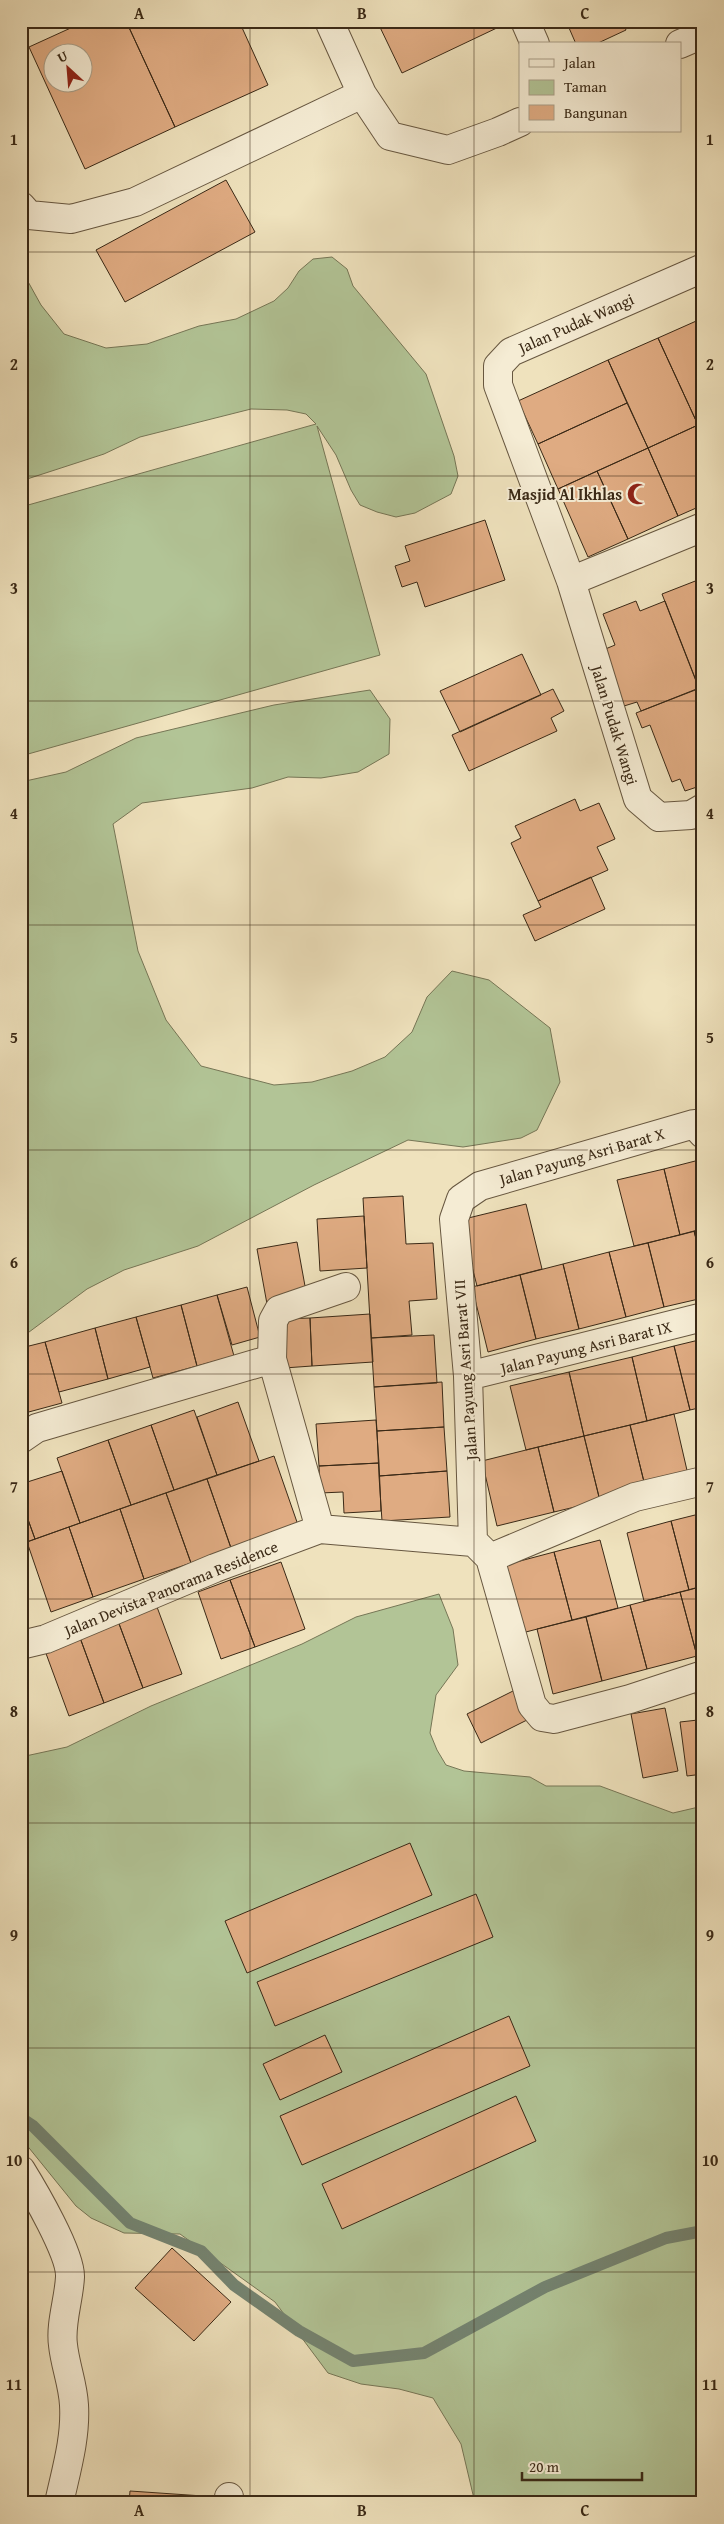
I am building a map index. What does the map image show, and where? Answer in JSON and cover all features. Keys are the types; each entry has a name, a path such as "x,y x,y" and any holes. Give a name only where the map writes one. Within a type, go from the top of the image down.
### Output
{"street":[{"path":"328,21 362,94 390,136 448,150 519,122"},
{"path":"525,21 534,42"},
{"path":"682,43 703,34"},
{"path":"21,206 29,215 71,219 136,202 362,94"},
{"name":"Jalan Pudak Wangi","path":"703,268 511,352 498,366 498,385 571,581 638,799 659,817 691,815 703,808"},
{"path":"571,581 703,527"},
{"name":"Jalan Payung Asri Barat X","path":"461,1199 480,1186 694,1124 703,1134"},
{"name":"Jalan Payung Asri Barat VII","path":"461,1199 454,1219 482,1550 532,1705 542,1716 554,1719 630,1699 703,1674"},
{"path":"320,1530 272,1359 273,1320 279,1310 346,1287"},
{"name":"Jalan Payung Asri Barat IX","path":"468,1376 703,1317"},
{"path":"21,1439 37,1428 272,1359"},
{"path":"482,1550 635,1498 703,1481"},
{"name":"Jalan Devista Panorama Residence","path":"21,1645 46,1639 215,1568 320,1530 482,1550"},
{"path":"21,2170 39,2198 62,2248 70,2275 62,2344 70,2369 74,2406 73,2439 59,2503"}],"green space":[{"path":"332,257 347,269 353,286 426,374 454,456 458,476 451,494 415,513 396,517 377,512 360,505 351,490 336,455 317,426 380,655 21,756 21,507 316,424 306,414 287,410 251,409 140,437 104,454 21,481 21,269 41,305 64,334 106,348 147,344 199,326 236,319 274,301 288,288 299,271 313,259"},
{"path":"370,690 390,719 389,754 358,772 321,778 288,777 252,788 142,803 113,824 138,951 166,1020 201,1066 274,1085 312,1082 352,1071 385,1057 412,1032 427,997 452,971 489,980 550,1028 560,1082 537,1130 521,1138 463,1147 408,1140 314,1185 198,1246 124,1270 87,1289 21,1338 21,782 66,772 136,738 274,705"},
{"path":"439,1594 453,1629 458,1665 436,1695 430,1733 446,1765 464,1771 530,1777 546,1786 600,1786 673,1813 703,1806 703,2503 475,2503 461,2444 433,2398 399,2389 361,2384 328,2373 275,2302 180,2234 124,2233 91,2218 76,2206 21,2138 21,1757 67,1747 151,1706 302,1644 356,1617"}],"building":[{"path":"86,21 126,21 175,127 85,169 50,92 92,92 92,42 42,42 42,75 29,47"},
{"path":"126,21 239,21 268,85 175,127"},
{"path":"377,21 499,21 501,26 402,73"},
{"path":"566,21 622,21 626,30 600,42 575,42"},
{"path":"226,180 255,232 125,302 96,250"},
{"path":"703,318 703,423 698,425 658,338"},
{"path":"658,338 698,425 648,448 608,360"},
{"path":"608,360 627,403 538,444 518,401"},
{"path":"627,403 648,448 558,489 538,444"},
{"path":"703,423 703,436 698,425"},
{"path":"698,425 703,436 703,505 678,516 648,448"},
{"name":"Masjid Al Ikhlas","path":"648,448 678,516 628,539 597,471"},
{"path":"597,471 628,539 588,557 558,489"},
{"path":"485,520 505,580 425,607 417,582 402,587 395,566 410,561 405,546"},
{"path":"703,578 703,679 696,681 662,594"},
{"path":"636,601 640,611 665,601 699,688 641,711 637,702 624,706 603,650 615,645 603,614"},
{"path":"522,654 541,695 460,732 440,691"},
{"path":"703,687 703,785 685,791 680,779 672,782 650,725 642,728 636,713"},
{"path":"553,689 564,711 551,718 557,731 469,771 452,735"},
{"path":"575,799 580,811 599,803 615,839 597,847 608,870 538,901 511,843 521,838 515,826"},
{"path":"591,877 605,909 535,941 523,915 541,907 538,901"},
{"path":"703,1159 703,1229 680,1235 664,1169"},
{"path":"664,1169 680,1235 634,1246 617,1180"},
{"path":"403,1196 406,1244 433,1243 437,1299 409,1301 412,1335 371,1338 363,1198"},
{"path":"526,1204 542,1269 477,1286 460,1220"},
{"path":"364,1216 367,1268 320,1271 317,1219"},
{"path":"703,1229 703,1266 694,1231"},
{"path":"694,1231 703,1266 703,1298 664,1307 648,1243"},
{"path":"297,1242 307,1297 267,1304 257,1249"},
{"path":"648,1243 664,1307 626,1317 609,1252"},
{"path":"609,1252 626,1317 579,1329 563,1264"},
{"path":"563,1264 579,1329 536,1339 520,1275"},
{"path":"520,1275 536,1339 488,1352 472,1287"},
{"path":"247,1287 260,1337 232,1345 217,1295"},
{"path":"217,1295 234,1356 197,1366 181,1305"},
{"path":"181,1305 197,1366 153,1378 136,1317"},
{"path":"370,1314 373,1362 312,1366 310,1318"},
{"path":"136,1317 150,1367 108,1379 95,1328"},
{"path":"310,1318 312,1366 284,1368 281,1319"},
{"path":"95,1328 108,1379 59,1392 45,1342"},
{"path":"434,1335 437,1383 374,1387 371,1338"},
{"path":"703,1339 703,1407 690,1410 674,1346"},
{"path":"45,1342 62,1403 25,1413 21,1400 21,1348"},
{"path":"674,1346 690,1410 647,1421 632,1357"},
{"path":"632,1357 647,1421 584,1436 569,1372"},
{"path":"569,1372 584,1436 526,1450 510,1386"},
{"path":"442,1382 444,1427 377,1431 374,1387"},
{"path":"238,1402 259,1461 217,1475 197,1417"},
{"path":"194,1410 217,1475 174,1490 151,1425"},
{"path":"674,1414 689,1479 646,1490 630,1425"},
{"path":"376,1420 379,1463 319,1466 316,1424"},
{"path":"151,1425 174,1490 131,1505 108,1440"},
{"path":"630,1425 646,1490 600,1501 584,1436"},
{"path":"444,1427 447,1471 379,1476 377,1431"},
{"path":"584,1436 600,1501 554,1512 538,1447"},
{"path":"108,1440 131,1505 80,1523 57,1458"},
{"path":"538,1447 554,1512 497,1526 482,1461"},
{"path":"274,1456 298,1525 231,1548 207,1479"},
{"path":"379,1463 381,1511 344,1513 343,1492 320,1493 319,1466"},
{"path":"62,1471 80,1523 35,1539 21,1500 21,1484"},
{"path":"447,1471 450,1517 382,1521 379,1476"},
{"path":"207,1479 231,1548 191,1563 166,1493"},
{"path":"166,1493 191,1563 144,1579 120,1509"},
{"path":"21,1500 35,1539 21,1544"},
{"path":"120,1509 144,1579 93,1597 69,1527"},
{"path":"703,1513 703,1586 689,1590 671,1521"},
{"path":"671,1521 689,1590 644,1601 627,1533"},
{"path":"69,1527 93,1597 51,1612 27,1542"},
{"path":"600,1540 618,1608 572,1620 554,1552"},
{"path":"554,1552 572,1620 522,1633 505,1565"},
{"path":"281,1562 305,1629 255,1647 230,1580"},
{"path":"230,1580 255,1647 221,1659 198,1592"},
{"path":"703,1586 703,1654 697,1656 680,1592"},
{"path":"680,1592 697,1656 647,1669 630,1605"},
{"path":"630,1605 647,1669 602,1681 586,1617"},
{"path":"157,1607 182,1674 143,1688 118,1621"},
{"path":"586,1617 602,1681 553,1694 537,1629"},
{"path":"118,1621 143,1688 104,1703 79,1635"},
{"path":"79,1635 104,1703 69,1716 44,1648"},
{"path":"703,1688 703,1774 687,1776 680,1722 698,1720 695,1691"},
{"path":"515,1690 529,1719 481,1743 467,1714"},
{"path":"665,1708 678,1771 643,1778 631,1714"},
{"path":"410,1843 432,1895 247,1973 225,1921"},
{"path":"476,1894 493,1937 275,2026 257,1982"},
{"path":"509,2016 530,2066 302,2165 280,2116"},
{"path":"325,2035 342,2072 280,2100 263,2064"},
{"path":"516,2096 536,2141 342,2229 322,2184"},
{"path":"172,2248 231,2302 194,2341 135,2288"},
{"path":"130,2491 203,2496 202,2503 129,2503"}],"waterway":[{"path":"21,2118 33,2126 130,2223 201,2251 234,2285 299,2331 353,2361 424,2353 545,2287 666,2238 703,2231"}],"place":[{"name":"Masjid Al Ikhlas","path":"638,494"}]}
